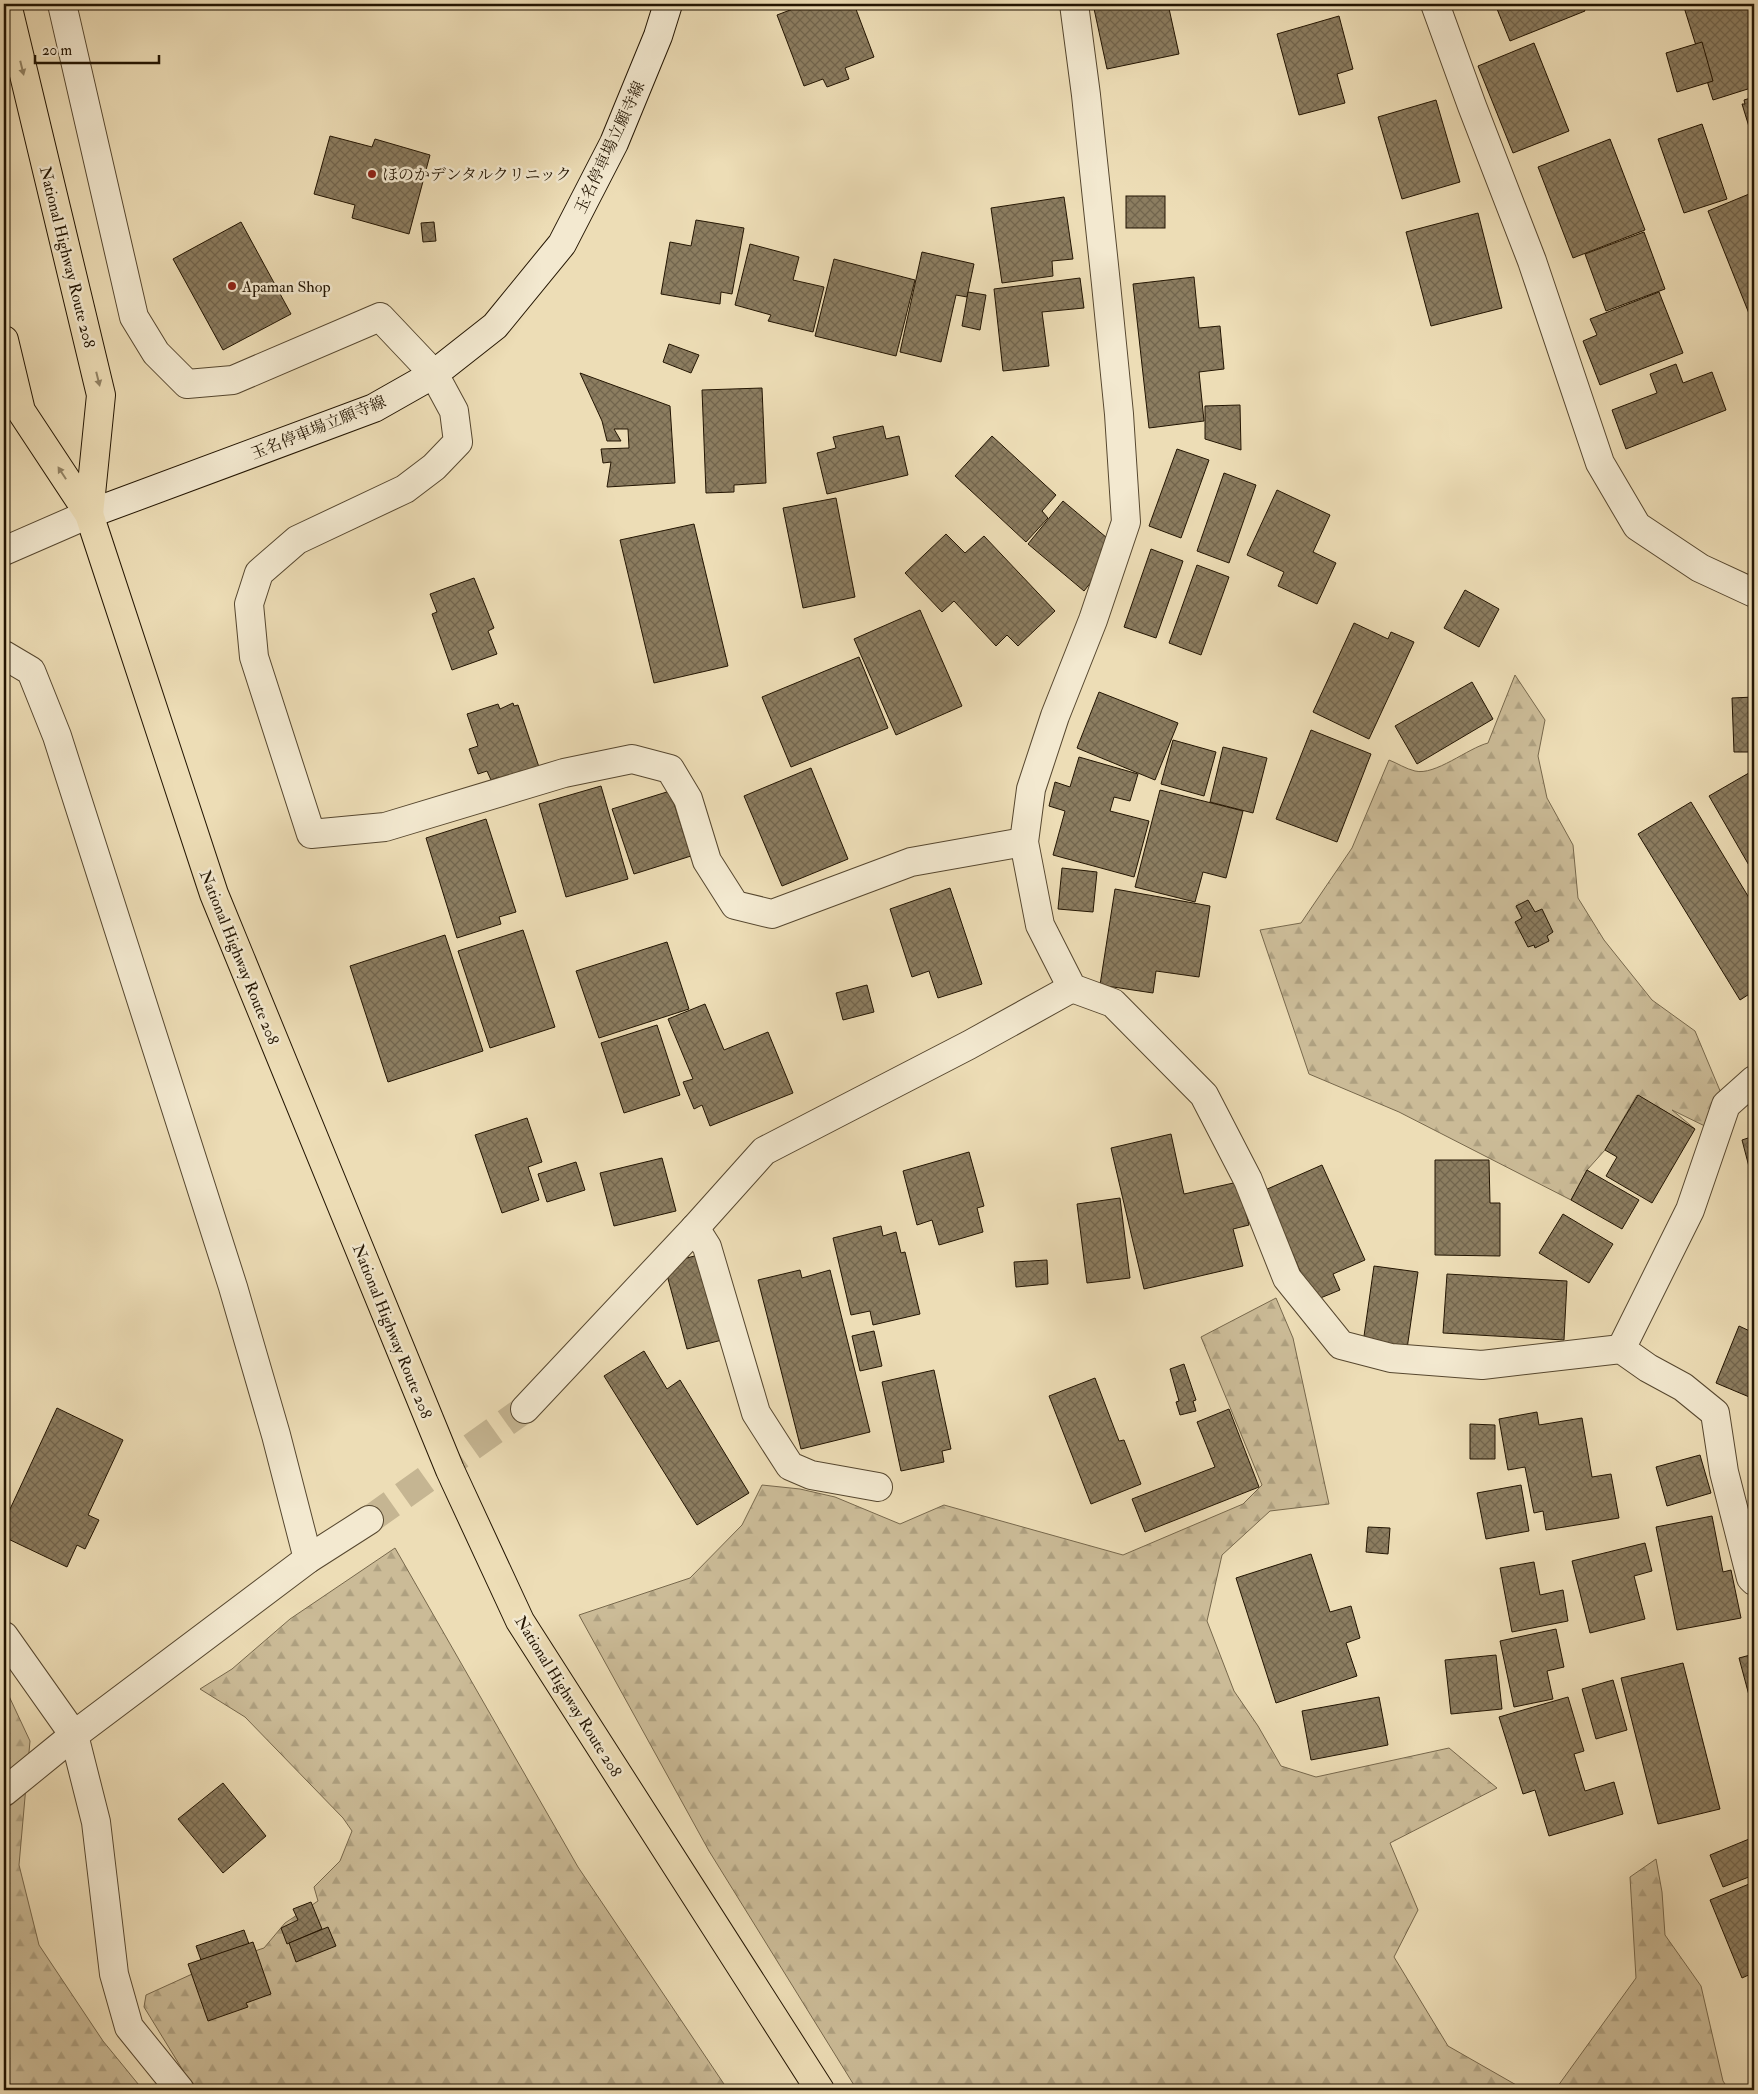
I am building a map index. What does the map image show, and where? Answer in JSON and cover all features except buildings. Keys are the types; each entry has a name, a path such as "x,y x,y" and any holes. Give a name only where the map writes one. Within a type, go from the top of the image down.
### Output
{"highway":[{"name":"National Highway Route 208","path":"6,4 101,395 89,514"},
{"name":"National Highway Route 208","path":"4,340 21,411 89,514 214,894 447,1461 516,1612 820,2090"}],"street":[{"path":"62,4 134,317 156,353 187,384 234,380 380,317 434,374 454,411 458,442 434,467 405,489 297,540 259,573 249,604 254,656 311,834 384,827 564,773 632,759 670,769 688,799 707,860 735,905 772,914 911,862 1024,842"},
{"name":"玉名停車場立願寺線","path":"4,551 89,514 374,408 434,374 496,326 562,244 614,144 658,36 668,4"},
{"path":"1074,4 1086,95 1106,284 1119,414 1126,522 1093,620 1055,716 1034,780 1024,842 1040,926 1072,988 1112,1003 1204,1095 1248,1180 1287,1278 1341,1345 1391,1358 1482,1365 1621,1349 1648,1368 1683,1387 1715,1413 1724,1472 1751,1578 1754,1581"},
{"path":"1435,4 1532,261 1600,463 1637,526 1700,568 1754,593"},
{"path":"4,655 31,671 57,736 233,1287 276,1435 308,1559"},
{"path":"524,1409 695,1228 764,1151 969,1045 1072,988"},
{"path":"1621,1349 1690,1210 1726,1105 1754,1080"},
{"path":"695,1228 707,1247 756,1413 790,1466 810,1475 878,1487"},
{"path":"4,1792 74,1735 308,1559 369,1520"},
{"path":"4,1636 74,1735 96,1822 114,1974 129,2027 180,2090"}],"green space":[{"path":"1515,675 1545,720 1538,756 1547,798 1573,845 1578,898 1604,940 1652,1000 1695,1031 1726,1105 1713,1130 1672,1110 1695,1129 1637,1095 1605,1150 1587,1170 1571,1200 1399,1112 1309,1074 1260,930 1301,923 1352,848 1389,760 1415,771 1423,771 1442,766 1488,743"},
{"path":"1276,1298 1293,1338 1329,1504 1270,1511 1222,1555 1207,1621 1234,1691 1258,1726 1281,1766 1316,1777 1449,1748 1497,1788 1390,1843 1418,1910 1394,1957 1448,2046 1525,2090 857,2090 709,1851 579,1615 690,1578 742,1525 762,1485 800,1489 835,1497 900,1524 944,1505 1123,1555 1243,1504 1262,1485 1201,1337"},
{"path":"395,1548 578,1867 728,2090 195,2090 144,2007 146,1995 212,1965 264,1948 285,1923 318,1901 314,1887 340,1861 352,1831 343,1818 245,1717 200,1689 232,1669 290,1619"},
{"path":"4,1690 8,1694 30,1741 19,1865 39,1945 103,2041 143,2090 4,2090"},
{"path":"1656,1859 1662,1892 1665,1935 1701,1986 1723,2081 1729,2090 1555,2090 1636,1978 1630,1877"}],"tunnel":[{"path":"369,1520 525,1409"}],"place":[{"name":"ほのかデンタルクリニック","path":"372,174"},
{"name":"Apaman Shop","path":"232,286"}]}
